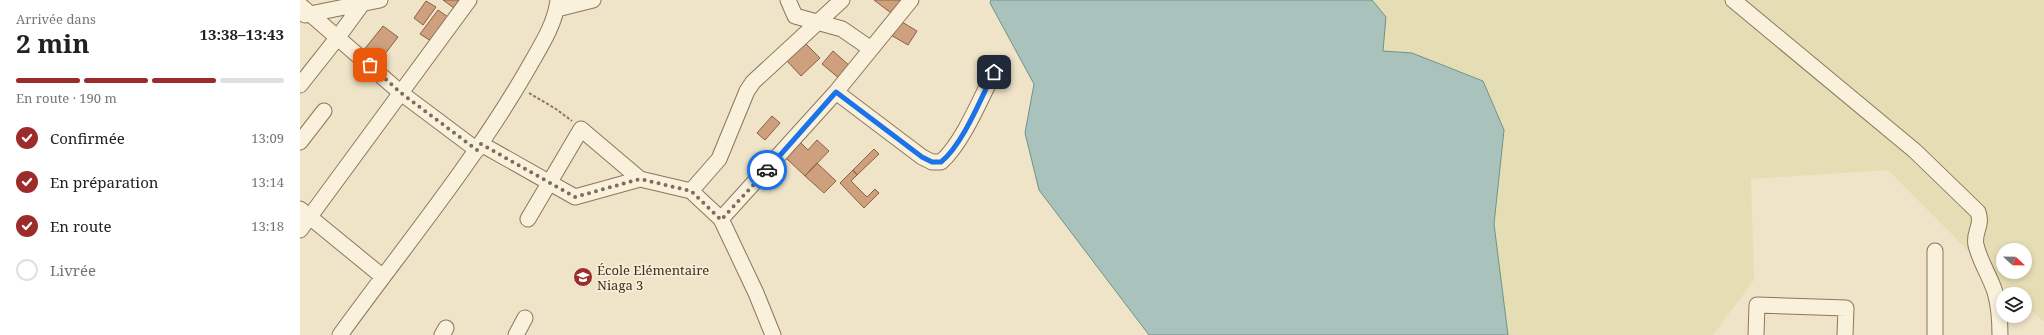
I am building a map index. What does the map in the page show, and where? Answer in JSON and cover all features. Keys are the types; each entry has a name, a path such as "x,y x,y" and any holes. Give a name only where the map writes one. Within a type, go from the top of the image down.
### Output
{"street":[{"path":"304,11 380,0"},
{"path":"300,230 304,213 401,93 469,0"},
{"path":"340,335 479,147 518,86 546,37 557,4 593,0"},
{"path":"788,0 795,16 842,30 871,49"},
{"path":"691,191 719,159 747,91 753,82 842,0"},
{"path":"721,220 836,92 911,0"},
{"path":"1732,0 1899,137 1978,212 1981,221 1975,237 1976,246 1995,291 2000,317 2000,335"},
{"path":"300,85 338,37 363,2"},
{"path":"304,11 338,37 401,93 479,147 549,184 575,197 640,179"},
{"path":"836,92 922,157 932,162 941,162 947,157 960,138 994,72"},
{"path":"300,142 324,111"},
{"path":"528,219 581,129 640,179 691,191 721,220 756,293 773,335"},
{"path":"304,213 382,277"},
{"path":"1935,251 1935,335"},
{"path":"1756,335 1757,305 1846,308 1845,335"},
{"path":"516,335 525,318"}],"path":[{"path":"518,86 556,109 581,129"}],"shaded area":[{"path":"1372,0 2044,0 2044,322 2032,311 2032,287 2004,287 1996,279 2032,279 2032,243 1996,243 1996,279 1888,170 1751,179 1754,280 1713,335 1508,335 1494,224 1504,130 1483,80 1412,53 1383,51 1386,17"}],"water":[{"path":"991,0 1372,0 1386,17 1383,51 1412,53 1483,81 1504,130 1494,224 1508,335 1149,335 1039,190 1025,133 1034,84 990,3"}],"building":[{"path":"443,0 459,0 454,8"},
{"path":"874,0 901,0 891,13"},
{"path":"426,1 436,7 423,25 414,18"},
{"path":"438,10 448,17 431,41 420,34"},
{"path":"897,19 917,31 908,45 889,34"},
{"path":"383,26 398,37 378,63 363,51"},
{"path":"805,43 820,58 801,76 787,61"},
{"path":"833,51 851,67 840,79 822,64"},
{"path":"772,116 780,123 765,140 757,133"},
{"path":"817,140 829,151 805,176 786,158 800,142 808,150"},
{"path":"874,149 879,154 857,175 853,170"},
{"path":"817,163 836,181 824,193 805,176"},
{"path":"853,170 857,175 851,181 867,197 875,189 879,193 864,208 840,183"}],"way so far":[{"path":"370,65 401,93 477,150 481,144 570,196 579,197 640,179 691,191 721,220 767,170"}],"place":[{"name":"École Elémentaire Niaga 3","path":"583,277"}],"route":[{"path":"767,170 836,92 922,157 932,162 941,162 947,157 960,138 994,72"}]}
